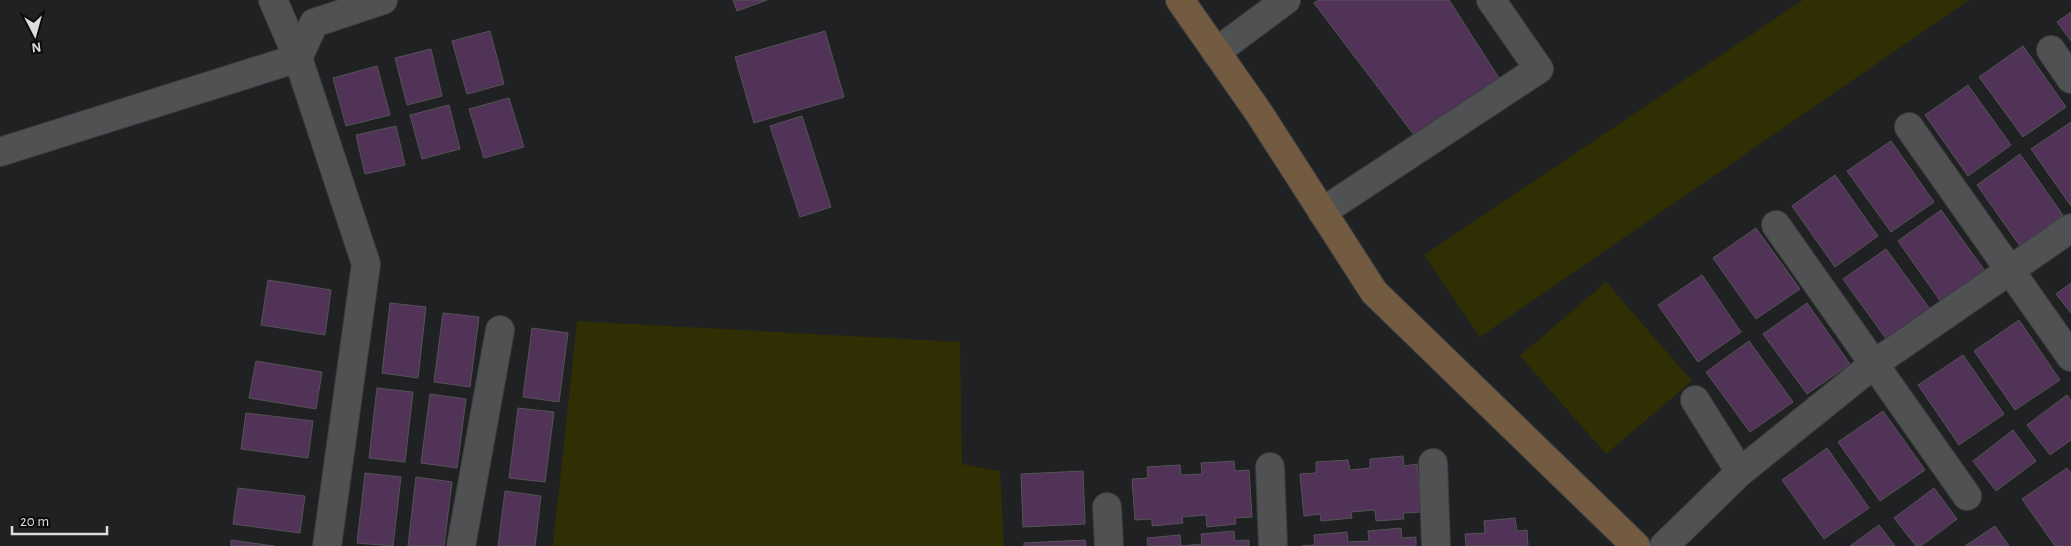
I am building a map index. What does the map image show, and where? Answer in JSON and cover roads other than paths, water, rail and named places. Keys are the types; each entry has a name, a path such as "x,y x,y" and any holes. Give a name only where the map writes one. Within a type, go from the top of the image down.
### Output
{"street":[{"path":"273,0 298,58 366,264 326,546"},
{"path":"0,152 298,58 314,23 383,0"},
{"path":"1180,0 1374,292 1636,546"},
{"path":"1216,52 1286,0"},
{"path":"1322,212 1540,68 1491,0"},
{"path":"2050,50 2071,78"},
{"path":"1909,127 2071,357"},
{"path":"1776,225 1967,496"},
{"path":"1664,546 1740,472 1874,364 2071,228"},
{"path":"461,546 500,330"},
{"path":"1695,400 1740,472"},
{"path":"1433,462 1436,546"},
{"path":"1270,467 1273,546"},
{"path":"1107,507 1109,546"}]}
